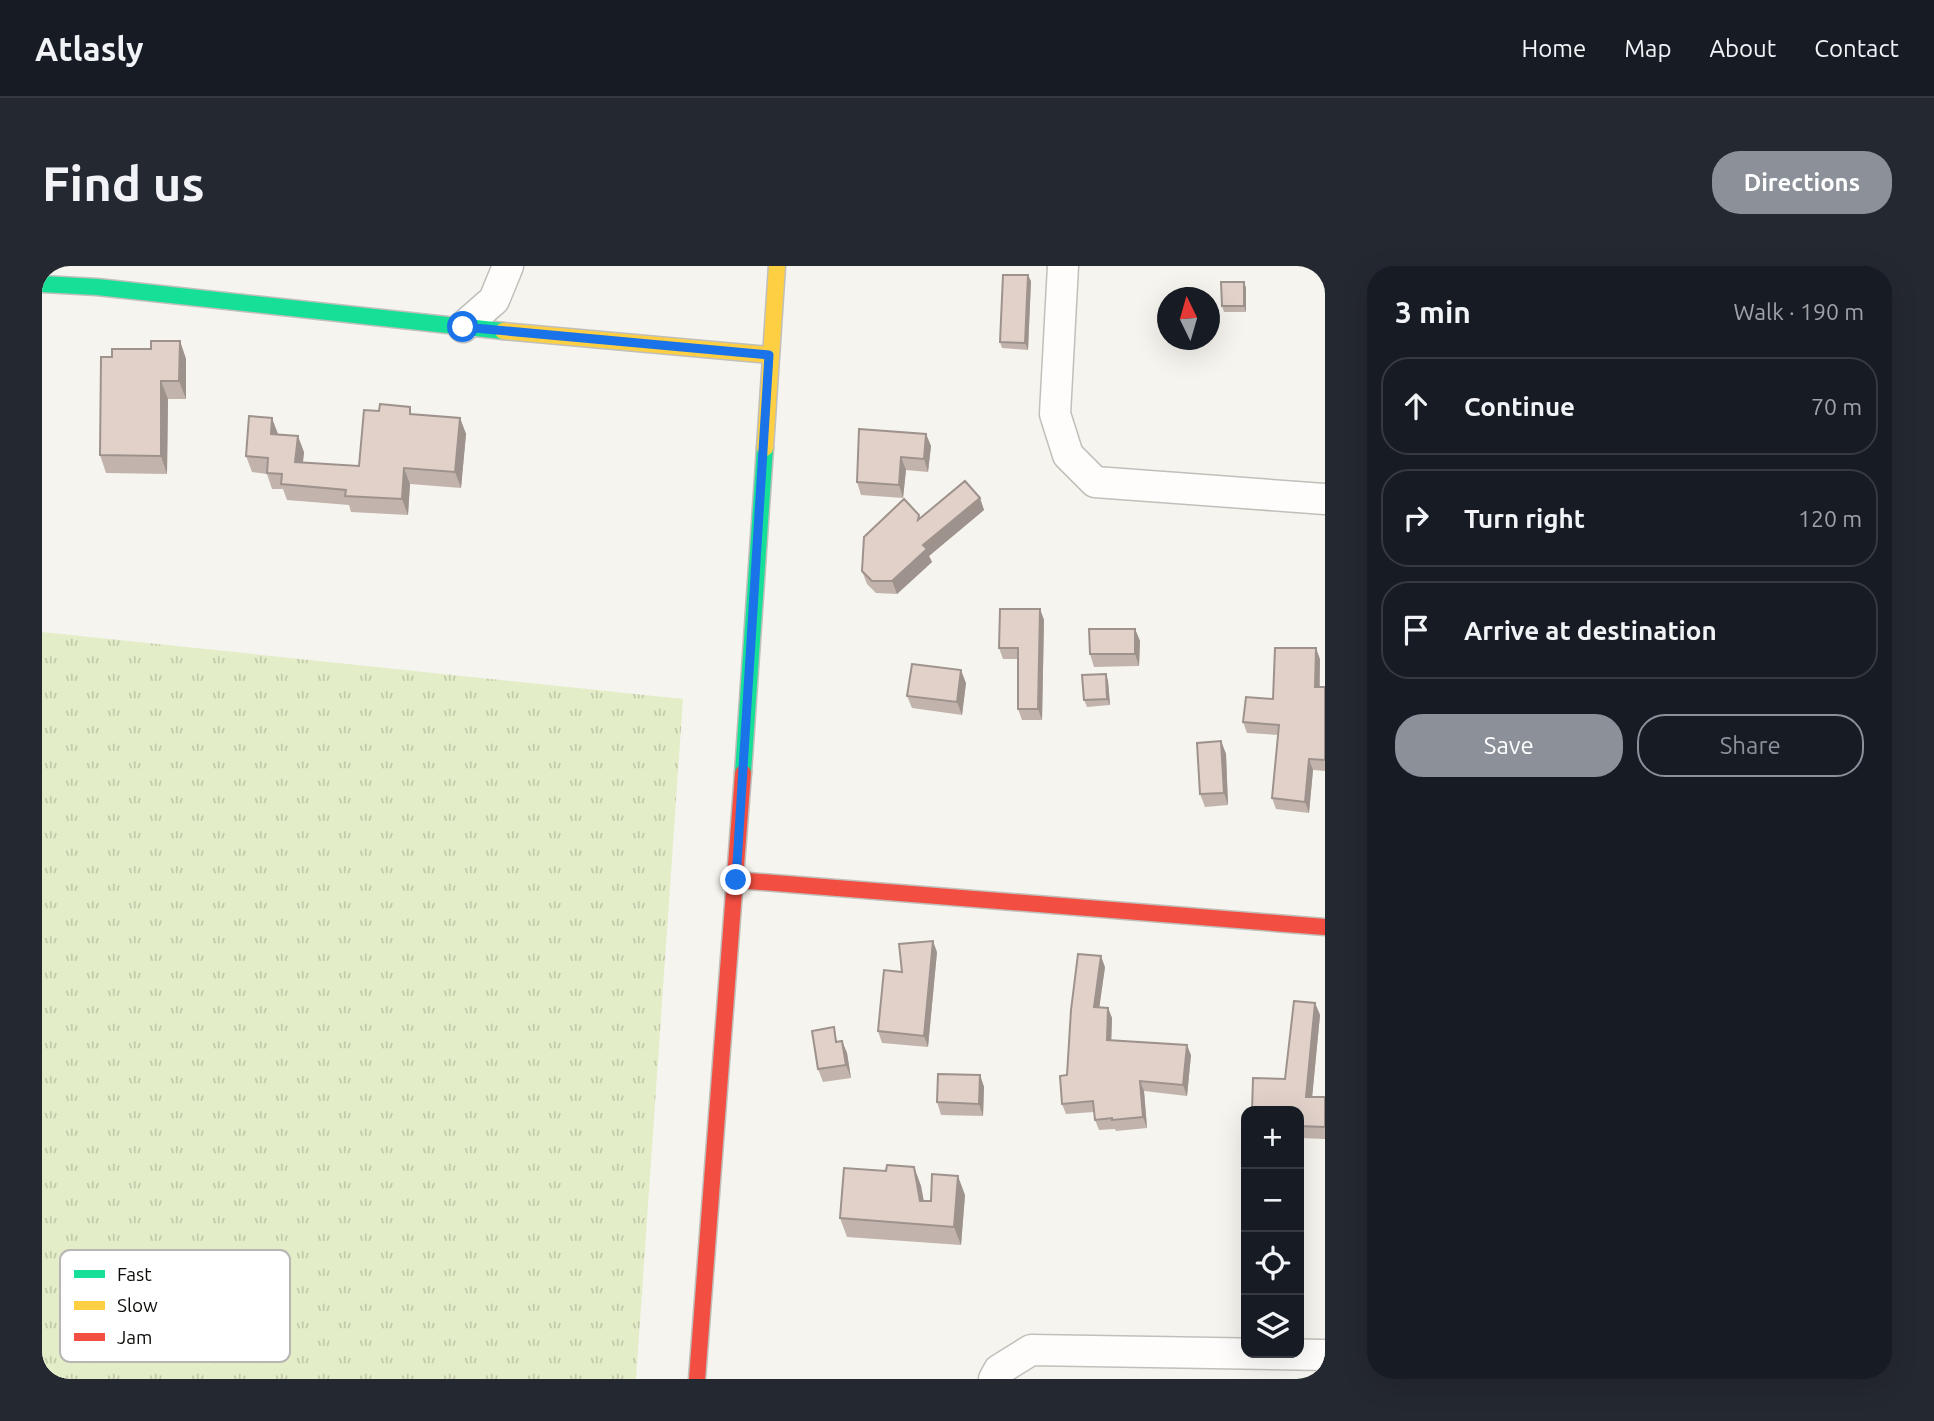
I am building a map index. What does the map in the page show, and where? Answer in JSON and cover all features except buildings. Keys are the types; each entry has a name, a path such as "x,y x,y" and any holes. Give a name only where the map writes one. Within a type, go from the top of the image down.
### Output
{"street":[{"path":"463,327 494,300 508,266"},
{"path":"697,1379 736,880 777,266"},
{"path":"1063,266 1055,414 1068,455 1095,482 1325,499"},
{"path":"42,284 98,277 463,327 769,355"},
{"path":"736,880 1325,928"},
{"path":"994,1379 999,1370 1031,1350 1325,1355"}],"green space":[{"path":"42,632 683,699 636,1379 42,1379"}],"traffic: fast":[{"path":"42,284 97,287 503,331"},
{"path":"743,773 765,448"}],"traffic: slow":[{"path":"765,448 777,266"},
{"path":"503,331 769,355"}],"traffic: jam":[{"path":"697,1379 743,773"},
{"path":"736,880 1325,927"}],"route":[{"path":"463,327 769,355 736,880"}]}
